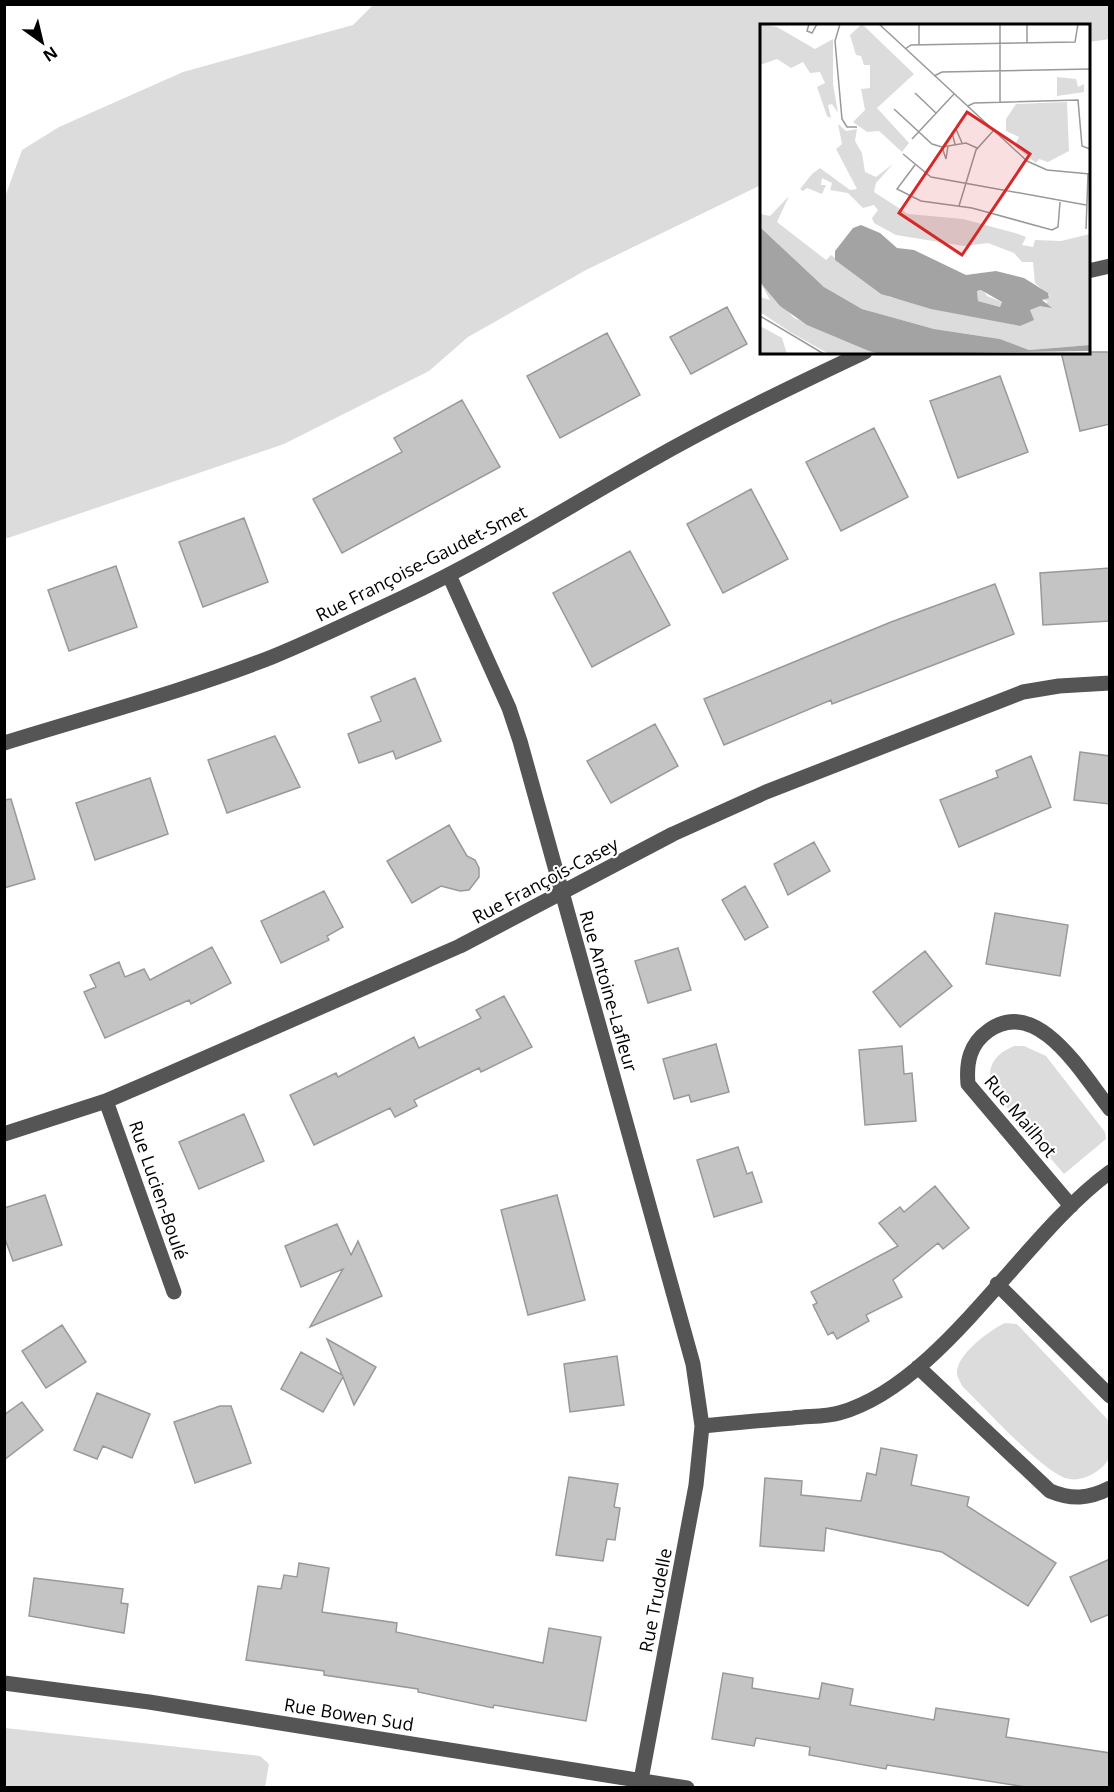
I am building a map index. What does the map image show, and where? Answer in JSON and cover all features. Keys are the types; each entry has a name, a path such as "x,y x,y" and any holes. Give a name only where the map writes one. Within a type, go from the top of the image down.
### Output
{"street":[{"path":"1090,271 1110,266"},
{"name":"Rue Françoise-Gaudet-Smet","path":"4,743 272,657 449,575 529,532 647,462 763,401 860,354"},
{"name":"Rue Antoine-Lafleur","path":"449,575 509,708 693,1364 702,1426"},
{"name":"Rue François-Casey","path":"4,1134 106,1101 414,967 562,894 673,834 766,792 1023,692 1059,686 1110,683"},
{"name":"Rue Mailhot","path":"1071,1206 968,1084 966,1067 970,1051 980,1037 1004,1023 1032,1024 1045,1031 1057,1044 1110,1109"},
{"name":"Rue Lucien-Boulé","path":"106,1101 174,1292"},
{"path":"702,1426 838,1414 894,1387 918,1367 1071,1206 1110,1172"},
{"path":"997,1284 1110,1396"},
{"path":"918,1367 1050,1491 1065,1497 1081,1498 1110,1488"},
{"name":"Rue Trudelle","path":"641,1780 696,1485 702,1426"},
{"name":"Rue Bowen Sud","path":"4,1683 149,1702 687,1788"}],"shaded area":[{"path":"374,4 1109,4 1110,39 1090,42 1090,24 760,24 760,185 586,270 468,337 429,371 284,444 5,539 5,197 22,150 59,127 183,72 353,25"},
{"path":"1014,1046 1024,1046 1046,1056 1105,1132 1106,1139 1064,1174 992,1090 990,1075 993,1063 1001,1053"},
{"path":"1005,1323 1017,1324 1107,1419 1111,1435 1110,1454 1106,1463 1098,1471 1076,1479 1065,1478 1054,1472 1027,1450 962,1386 957,1373 962,1359 983,1337"},
{"path":"5,1728 260,1756 269,1764 265,1787 5,1787"}],"building":[{"path":"727,307 747,344 691,374 670,337"},
{"path":"607,333 640,395 560,438 527,376"},
{"path":"1110,352 1110,424 1080,431 1061,354"},
{"path":"1000,376 1028,452 958,478 930,401"},
{"path":"462,400 500,467 342,553 313,499 402,452 394,438"},
{"path":"874,428 908,497 841,531 806,462"},
{"path":"751,489 788,559 723,593 687,524"},
{"path":"244,518 268,582 203,607 179,542"},
{"path":"630,551 670,625 592,667 553,593"},
{"path":"116,566 137,627 69,651 48,590"},
{"path":"1110,568 1110,621 1043,625 1040,573"},
{"path":"995,584 1014,634 832,704 831,700 724,745 704,699 891,622"},
{"path":"415,678 441,741 396,759 393,751 359,763 348,734 381,721 371,697"},
{"path":"655,724 678,766 611,803 587,761"},
{"path":"275,736 300,787 227,813 208,760"},
{"path":"1080,752 1110,756 1110,804 1074,800"},
{"path":"1031,756 1051,807 959,847 940,800 998,777 996,771"},
{"path":"150,778 168,834 95,860 76,803"},
{"path":"11,799 35,879 4,888 4,800"},
{"path":"449,825 467,856 475,860 479,868 479,877 469,890 460,891 441,886 412,903 387,861"},
{"path":"814,842 830,871 788,895 774,864"},
{"path":"745,886 768,927 745,940 722,900"},
{"path":"324,891 343,927 327,936 329,940 281,963 261,921"},
{"path":"995,913 1068,925 1060,976 986,964"},
{"path":"212,947 231,983 191,1004 189,1000 105,1038 84,992 96,987 90,975 119,962 125,977 144,969 150,980"},
{"path":"678,948 691,990 648,1003 635,961"},
{"path":"925,951 952,986 900,1027 873,992"},
{"path":"504,996 532,1047 481,1072 479,1068 414,1100 417,1106 395,1117 390,1108 314,1145 290,1095 336,1073 338,1077 414,1037 419,1048 481,1018 476,1010"},
{"path":"716,1044 729,1092 691,1102 689,1095 674,1099 663,1059"},
{"path":"902,1046 904,1074 912,1073 916,1121 865,1125 859,1050"},
{"path":"244,1114 264,1161 199,1189 179,1142"},
{"path":"738,1147 747,1174 752,1172 762,1202 714,1217 697,1160"},
{"path":"935,1186 969,1228 943,1249 938,1243 893,1280 902,1297 866,1315 869,1321 837,1339 833,1332 828,1335 813,1305 817,1303 811,1292 898,1246 879,1223 900,1207 904,1212"},
{"path":"45,1195 62,1245 13,1261 4,1236 4,1208"},
{"path":"557,1195 585,1300 528,1315 501,1210"},
{"path":"337,1224 351,1255 358,1241 382,1296 310,1327 343,1269 301,1287 285,1246"},
{"path":"62,1325 86,1362 46,1388 22,1351"},
{"path":"327,1339 376,1367 354,1405 343,1377 323,1412 281,1389 301,1352 342,1375"},
{"path":"617,1356 624,1405 570,1412 564,1364"},
{"path":"97,1393 150,1414 132,1458 103,1446 97,1459 74,1450"},
{"path":"22,1402 43,1430 4,1460 4,1415"},
{"path":"220,1406 231,1406 251,1463 195,1483 174,1422"},
{"path":"881,1448 917,1455 911,1485 969,1497 967,1506 1056,1563 1028,1606 942,1552 826,1528 824,1551 760,1546 765,1478 802,1481 801,1495 861,1501 867,1473 876,1475"},
{"path":"569,1477 618,1484 614,1507 620,1508 615,1540 607,1539 603,1561 556,1555"},
{"path":"1110,1559 1110,1614 1091,1622 1070,1577"},
{"path":"299,1563 329,1568 322,1612 397,1623 396,1632 543,1663 549,1628 601,1637 586,1721 494,1705 493,1708 418,1692 418,1689 324,1675 324,1671 246,1660 258,1586 281,1589 284,1575 297,1577"},
{"path":"34,1578 123,1589 121,1603 128,1604 124,1633 29,1616"},
{"path":"723,1673 753,1678 752,1688 819,1699 822,1683 853,1689 850,1705 934,1720 936,1708 1009,1719 1006,1737 1110,1753 1110,1788 1032,1788 887,1765 886,1769 809,1755 810,1747 756,1738 754,1746 712,1739"}]}
